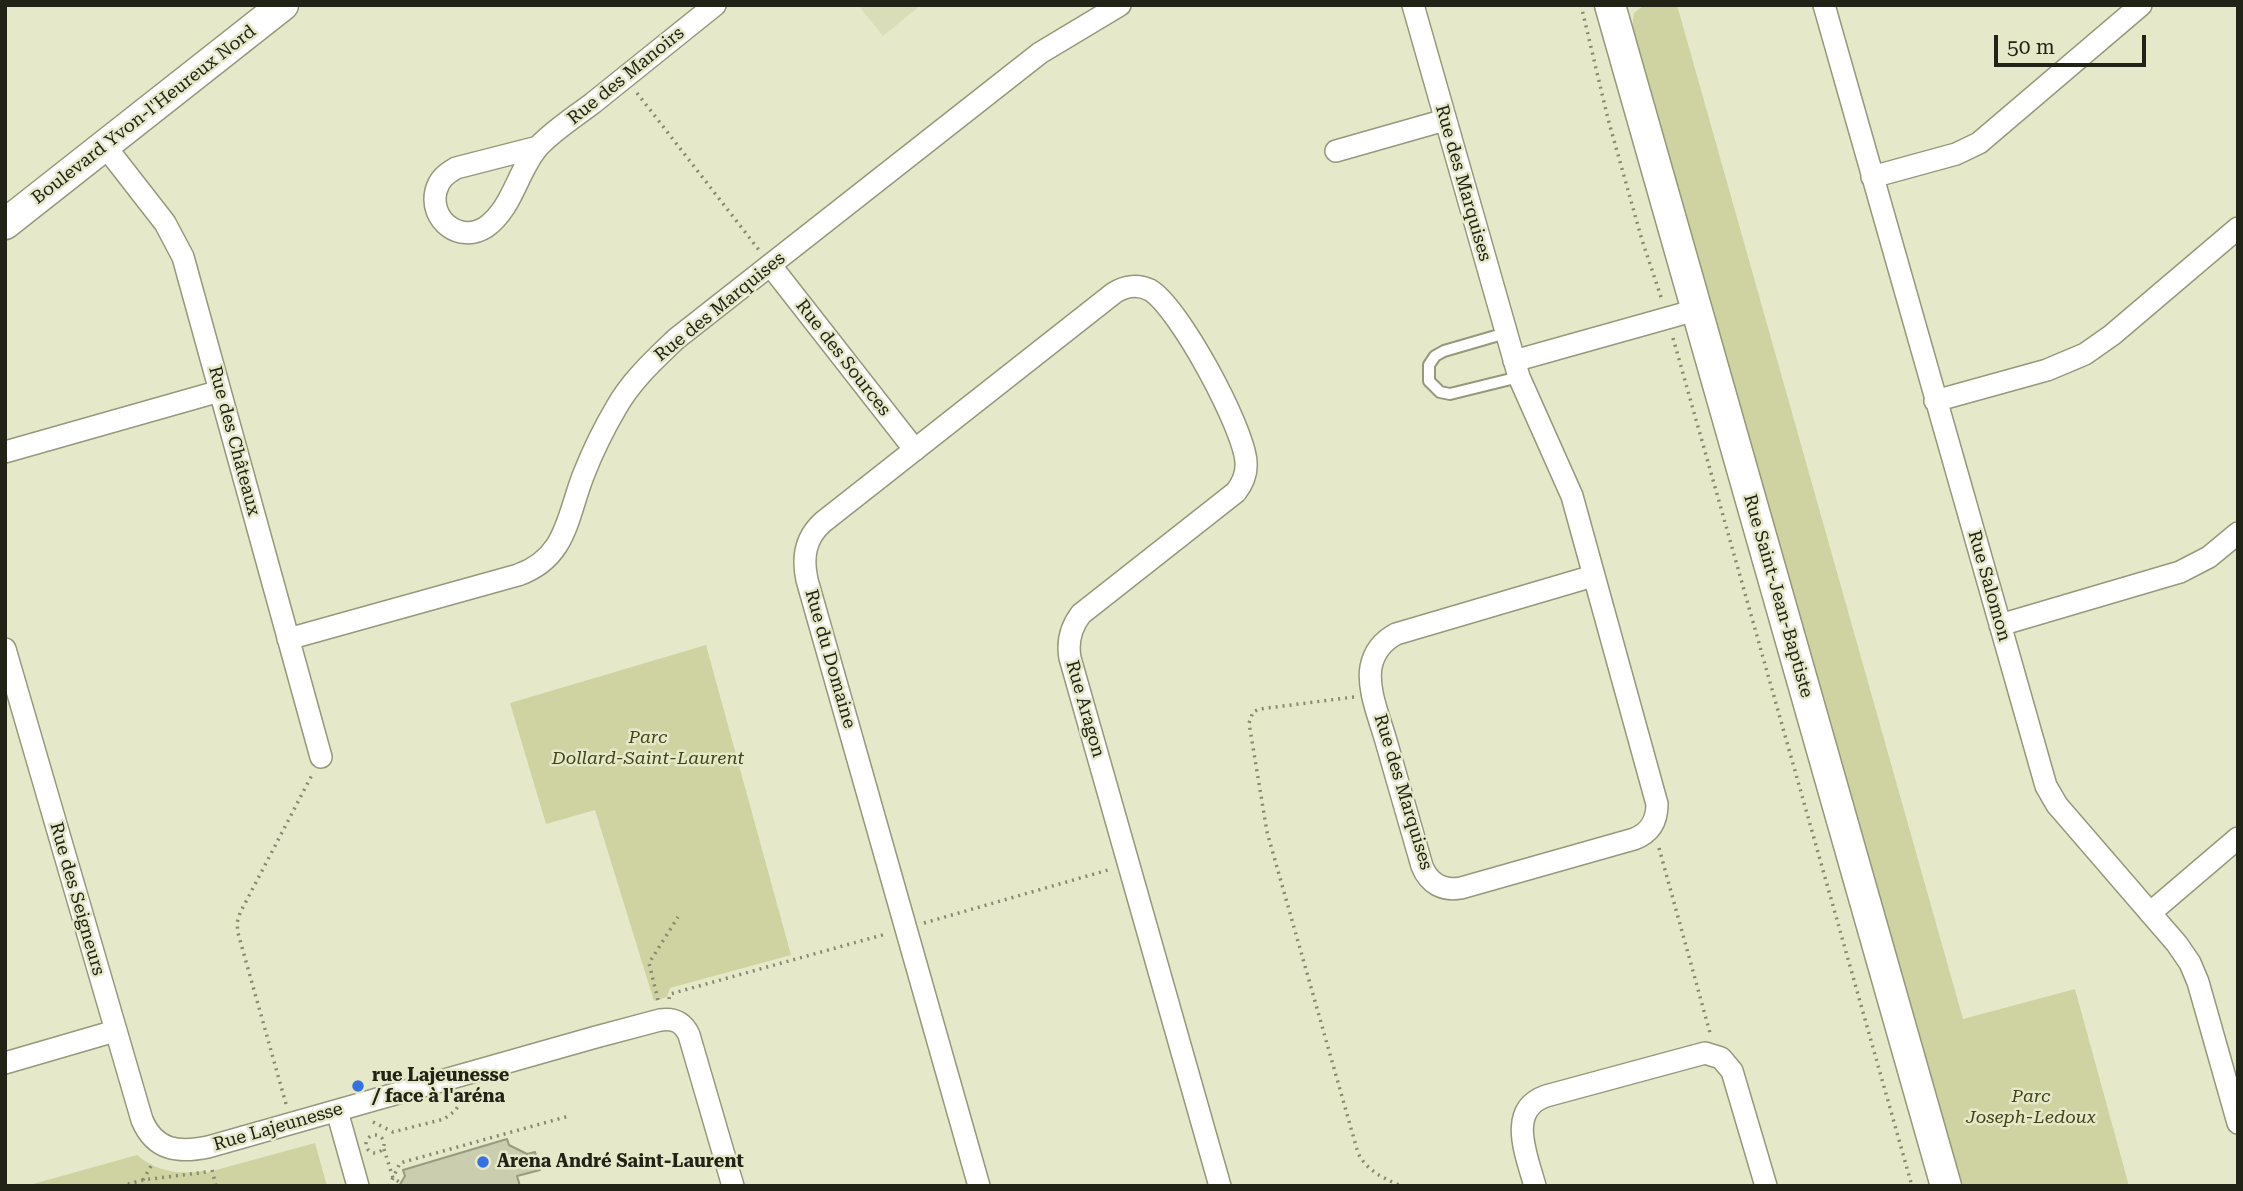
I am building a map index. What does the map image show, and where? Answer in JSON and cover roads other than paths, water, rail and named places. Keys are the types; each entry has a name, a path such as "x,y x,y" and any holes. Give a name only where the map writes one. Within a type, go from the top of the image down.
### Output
{"street":[{"name":"Boulevard Yvon-l'Heureux Nord","path":"5,224 283,5"},
{"name":"Rue des Manoirs","path":"538,147 456,168 446,174 435,195 438,216 445,225 457,231 473,232 486,227 502,209 538,147 715,5"},
{"name":"Rue des Marquises","path":"288,639 518,575 541,564 562,538 592,453 618,405 646,368 676,339 765,258 1040,53 1120,5"},
{"name":"Rue des Marquises","path":"1413,5 1517,369 1570,491 1656,798 1657,816 1652,826 1634,839 1461,888 1449,889 1437,885 1428,877 1422,866 1374,695 1371,672 1380,647 1396,634 1593,576"},
{"name":"Rue Saint-Jean-Baptiste","path":"1610,5 1946,1186"},
{"name":"Rue Salomon","path":"1824,5 2049,793 2185,954 2233,1085 2238,1123"},
{"path":"1872,177 1956,154 1979,143 2141,5"},
{"path":"1336,151 1445,120"},
{"name":"Rue des Châteaux","path":"104,146 165,223 178,245 187,269 321,757"},
{"path":"1935,401 2047,370 2085,354 2112,335 2238,228"},
{"name":"Rue des Sources","path":"765,258 915,450"},
{"name":"Rue du Domaine","path":"979,1186 804,567 806,546 817,527 1114,293 1130,286 1142,287"},
{"name":"Rue Aragon","path":"1142,287 1153,292 1162,301 1207,367 1229,414 1245,456 1246,469 1243,481 1231,496 1077,619 1071,631 1070,657 1220,1186"},
{"path":"1517,369 1696,310"},
{"path":"5,452 220,391"},
{"path":"2000,625 2180,572 2208,557 2238,533"},
{"name":"Rue des Seigneurs","path":"5,649 142,1121 159,1143"},
{"path":"2150,913 2238,838"},
{"name":"Rue Lajeunesse","path":"159,1143 178,1151 197,1149 670,1019 680,1023 689,1035 733,1186"},
{"path":"5,1063 115,1031"},
{"path":"1535,1186 1521,1133 1524,1115 1535,1101 1705,1053 1716,1056 1730,1067 1766,1186"},
{"path":"337,1111 358,1186"}],"lane":[{"path":"1506,333 1439,354 1429,365 1429,381 1440,392 1450,394 1517,369"}],"place":[{"name":"rue Lajeunesse / face à l'aréna","path":"358,1086"},
{"name":"Arena André Saint-Laurent","path":"483,1162"}],"park label":[{"name":"Parc Dollard-Saint-Laurent","path":"648,748"},
{"name":"Parc Joseph-Ledoux","path":"2031,1107"}]}
